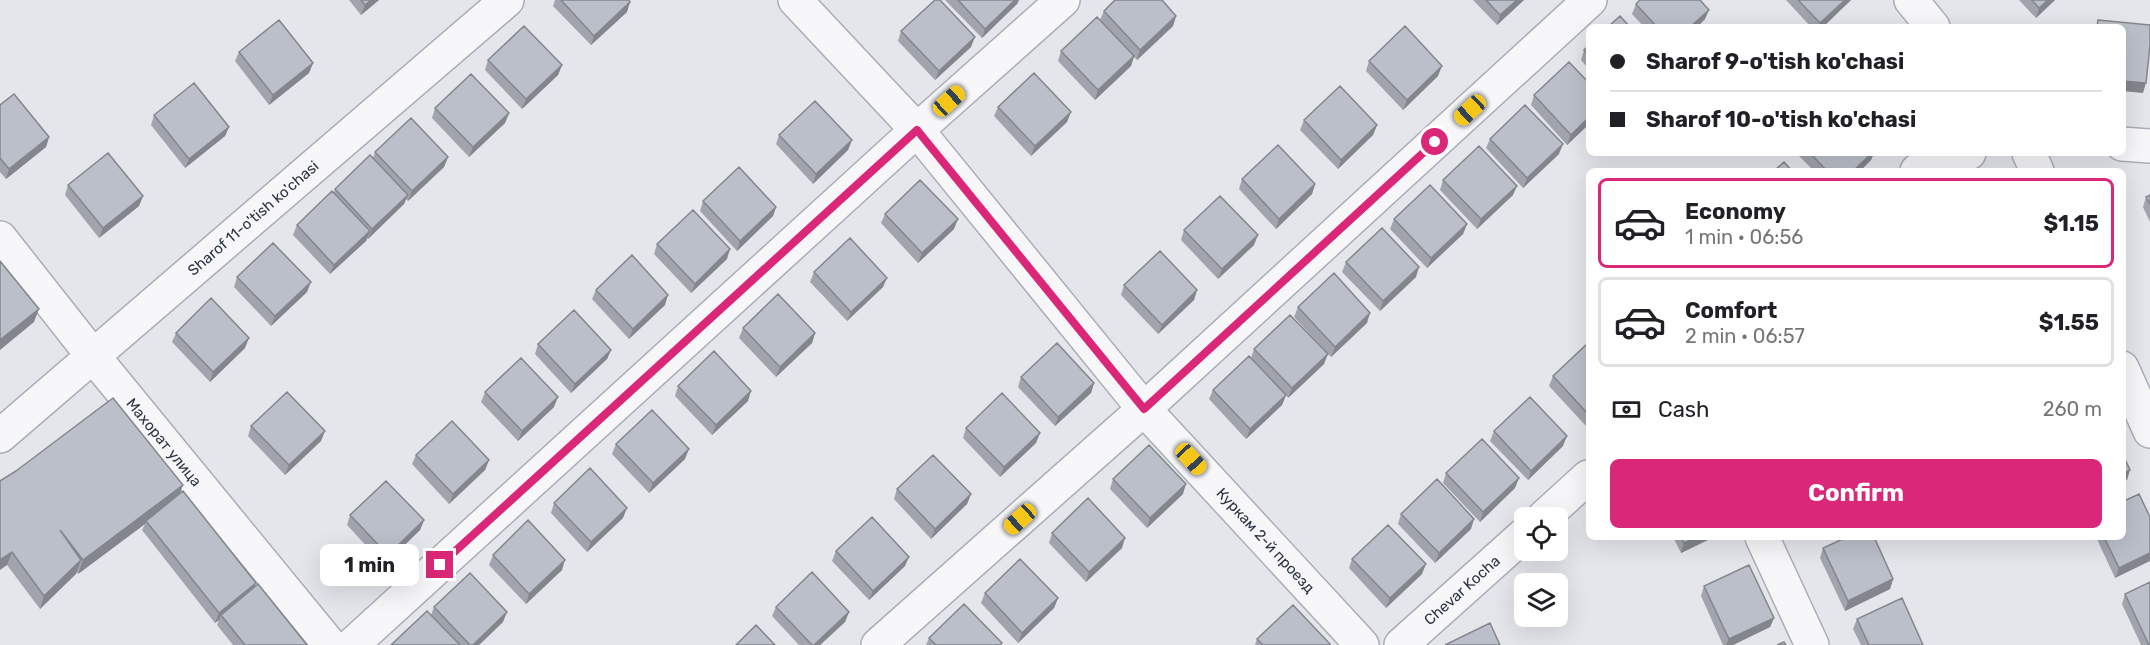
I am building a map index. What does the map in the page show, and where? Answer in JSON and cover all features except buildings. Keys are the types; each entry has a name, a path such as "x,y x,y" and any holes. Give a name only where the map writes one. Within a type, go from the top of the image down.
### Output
{"street":[{"name":"Куркам 2-й проезд","path":"795,0 917,130 1144,409 1362,645"},
{"path":"352,645 917,130 1063,0"},
{"path":"878,645 1144,409 1590,0"},
{"path":"1911,0 1931,24"},
{"name":"Sharof 11-o'tish ko'chasi","path":"0,436 491,5"},
{"path":"2126,144 2150,146"},
{"path":"1920,168 1958,156"},
{"name":"Махорат улица","path":"0,238 93,356 330,645"},
{"path":"2126,377 2150,431"},
{"path":"1555,507 1586,479"},
{"path":"1763,540 1812,645"},
{"name":"Chevar Kocha","path":"1401,645 1514,544"}],"route":[{"path":"440,565 917,130 1144,409 1435,142"}]}
